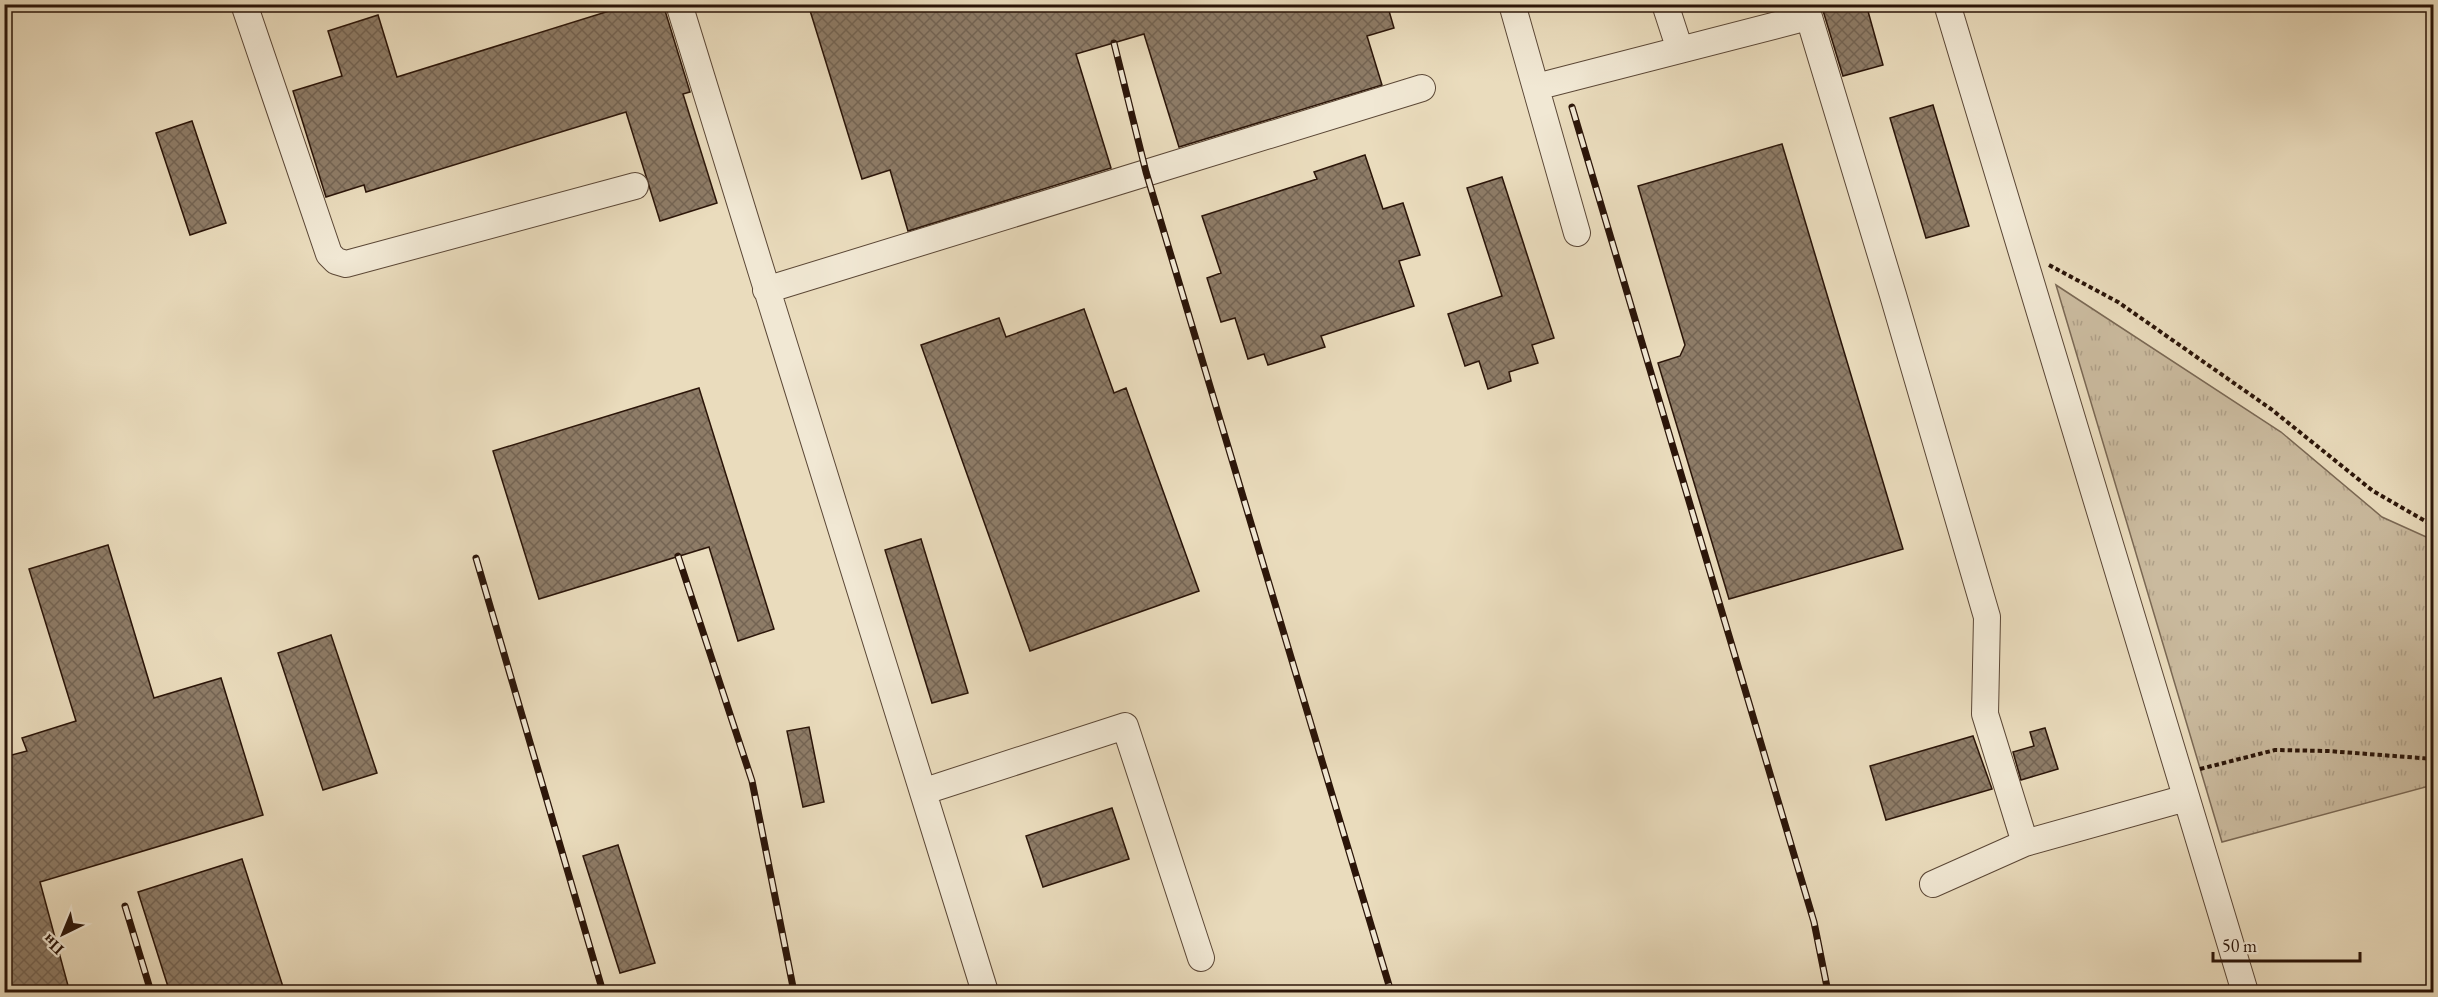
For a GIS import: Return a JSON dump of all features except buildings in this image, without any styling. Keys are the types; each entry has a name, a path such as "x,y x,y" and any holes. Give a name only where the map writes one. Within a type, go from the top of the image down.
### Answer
{"lane":[{"path":"243,4 329,254 336,261 346,264 635,186"},
{"path":"679,4 986,993"},
{"path":"1512,4 1576,233"},
{"path":"1665,4 1680,50"},
{"path":"1947,4 2245,993"},
{"path":"1536,87 1680,50 1806,11 1987,617 1985,714 2025,843"},
{"path":"766,290 1422,88"},
{"path":"925,791 1125,726 1201,958"},
{"path":"1933,884 2025,843 2183,786"}],"path":[{"path":"2022,251 2118,302 2271,409 2373,491 2433,526"},
{"path":"2183,786 2275,750 2328,751 2433,759"}],"green space":[{"path":"2056,285 2281,432 2382,517 2433,540 2433,785 2222,842"}],"railway":[{"path":"1114,43 1146,172 1391,992"},
{"path":"1572,107 1814,922 1828,992"},
{"path":"678,556 752,781 794,992"},
{"path":"476,558 603,992"},
{"path":"125,906 151,992"}]}
